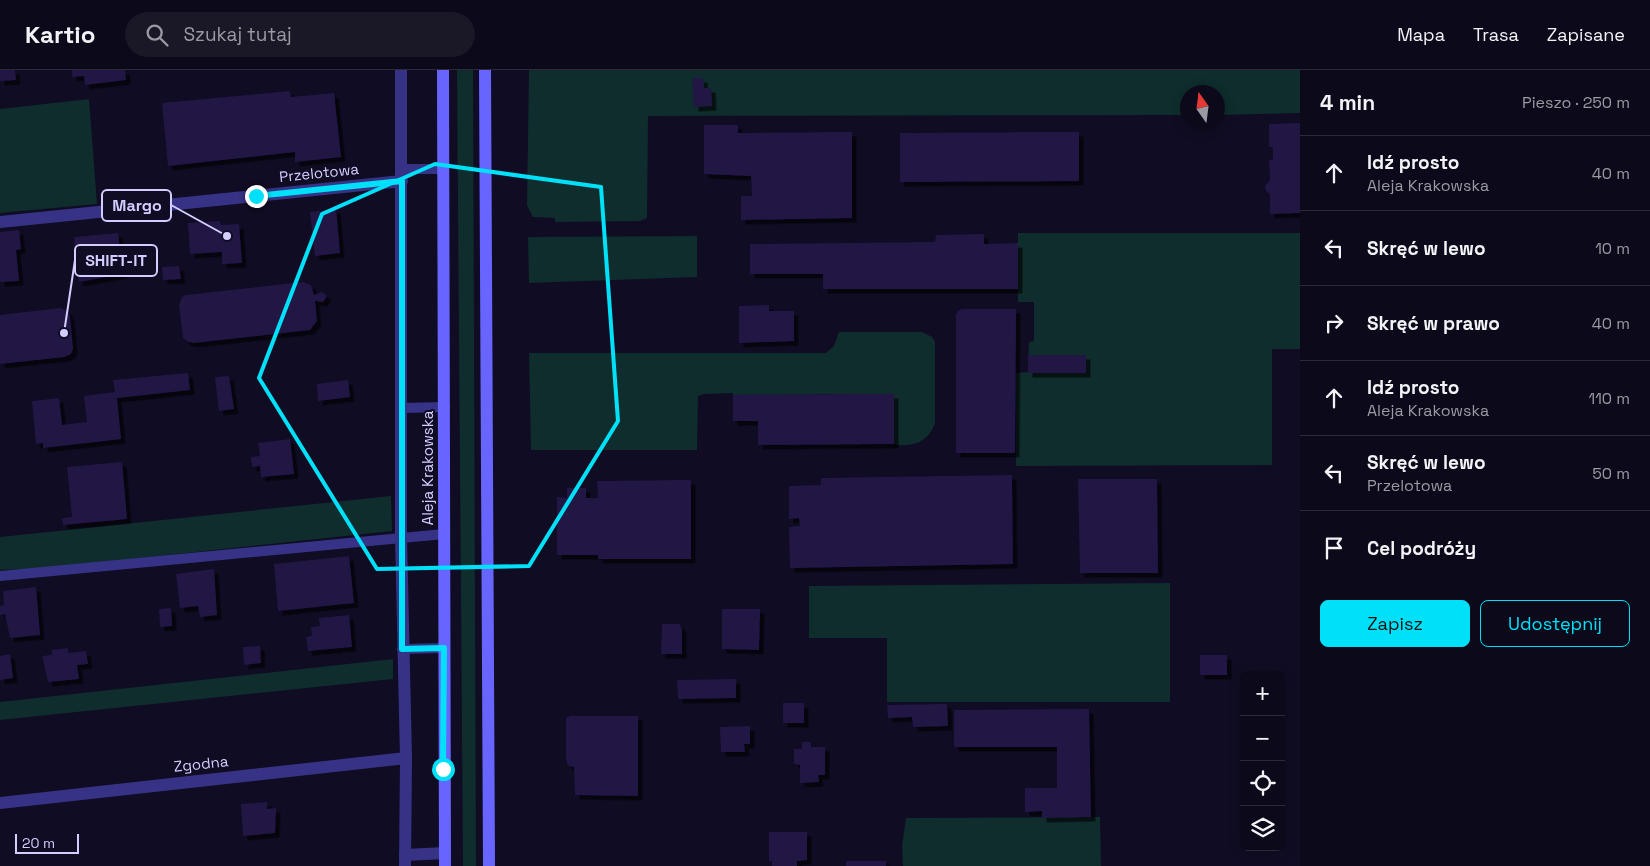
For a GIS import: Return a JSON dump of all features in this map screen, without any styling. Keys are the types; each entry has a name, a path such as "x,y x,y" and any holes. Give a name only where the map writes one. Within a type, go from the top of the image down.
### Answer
{"main road":[{"name":"Aleja Krakowska","path":"443,70 445,860"},
{"path":"485,70 489,866"}],"street":[{"name":"Aleja Krakowska","path":"401,70 401,536 402,649 406,758 405,861"},
{"name":"Przelotowa","path":"0,222 402,175"},
{"name":"Zgodna","path":"0,803 406,758"},
{"path":"405,861 445,860"}],"lane":[{"path":"402,175 443,169"},
{"path":"401,408 445,407"},
{"path":"0,576 401,536 444,534"},
{"path":"402,649 444,648"}],"highlighted area":[{"path":"435,164 601,187 618,421 529,566 377,569 259,378 322,214"}],"green space":[{"path":"457,70 473,70 476,866 463,866"},
{"path":"529,70 1300,70 1300,113 1225,115 1225,85 1180,85 1180,115 648,116 647,218 640,221 555,222 555,218 533,217 527,205"},
{"path":"89,99 97,204 0,213 0,109"},
{"path":"1018,233 1300,233 1300,349 1272,349 1272,465 1016,466 1016,373 1028,372 1029,342 1034,341 1034,302 1018,302"},
{"path":"697,236 697,277 529,283 528,237"},
{"path":"839,332 922,332 932,337 935,342 935,423 929,435 913,444 894,444 893,394 704,394 698,396 697,450 531,450 529,353 826,353 834,346"},
{"path":"391,496 392,531 20,571 18,569 0,570 0,537"},
{"path":"1170,583 1170,702 887,702 887,638 809,638 809,586"},
{"path":"393,659 393,679 0,720 0,702"},
{"path":"1100,817 1101,866 903,866 902,846 906,818"}],"building":[{"path":"0,70 15,70 16,80 0,81"},
{"path":"72,70 125,70 126,80 85,85 84,76 72,77"},
{"path":"692,78 703,78 704,88 711,88 712,106 694,107"},
{"path":"290,91 291,97 334,93 341,157 295,162 295,152 168,166 162,103"},
{"path":"1300,123 1300,213 1270,214 1270,194 1266,191 1265,186 1270,180 1269,160 1273,160 1273,147 1269,147 1269,124"},
{"path":"704,125 738,125 738,133 852,132 852,218 741,220 741,196 752,196 751,176 704,174"},
{"path":"1079,132 1079,181 900,182 900,133"},
{"path":"336,209 340,253 315,256 310,212"},
{"path":"220,221 221,225 239,224 242,263 222,264 222,252 190,254 188,223"},
{"path":"19,230 21,249 16,250 19,281 0,282 0,232"},
{"path":"118,233 123,274 79,282 74,237"},
{"path":"984,234 984,244 1018,243 1018,289 823,289 823,274 750,274 750,244 935,242 936,235"},
{"path":"179,266 181,279 163,280 162,267"},
{"path":"303,282 311,285 314,295 322,292 327,296 323,302 315,301 317,321 310,330 194,343 188,342 183,338 179,305 182,297 186,295"},
{"path":"769,305 769,311 794,311 794,341 739,343 739,306"},
{"path":"60,308 67,311 70,316 73,349 71,354 64,357 0,364 0,315"},
{"path":"1016,309 1015,453 956,453 956,315 959,310"},
{"path":"1028,355 1086,355 1086,373 1028,373"},
{"path":"188,373 190,390 117,398 121,439 43,448 43,443 36,444 32,401 59,398 62,425 87,422 84,396 115,392 113,380"},
{"path":"229,376 234,409 219,411 215,377"},
{"path":"348,380 350,397 318,401 317,384"},
{"path":"894,394 894,444 758,445 758,421 733,421 733,395"},
{"path":"290,439 294,474 261,477 260,466 252,467 251,457 260,456 258,443"},
{"path":"122,462 127,519 63,525 62,518 72,517 67,467"},
{"path":"1012,475 1013,564 790,568 789,527 800,526 799,518 789,519 789,486 821,485 821,478"},
{"path":"1078,479 1157,479 1158,573 1080,573"},
{"path":"691,480 691,559 598,559 598,555 557,555 557,497 567,498 567,488 586,488 586,498 598,498 597,481"},
{"path":"349,556 354,603 278,611 274,564"},
{"path":"214,569 217,615 200,617 198,606 180,608 176,574"},
{"path":"36,587 40,635 10,638 5,614 0,615 0,606 4,605 3,591"},
{"path":"171,608 172,626 160,627 159,609"},
{"path":"722,609 760,609 759,650 722,649"},
{"path":"349,615 352,647 308,651 306,637 312,636 311,627 320,626 319,618"},
{"path":"662,624 679,624 682,629 682,654 661,654"},
{"path":"260,646 261,663 244,665 243,647"},
{"path":"68,648 68,653 86,651 88,664 77,665 79,679 48,682 42,656 52,655 52,650"},
{"path":"10,654 13,678 0,680 0,656"},
{"path":"1200,655 1227,655 1227,675 1200,675"},
{"path":"736,679 736,698 678,699 677,680"},
{"path":"783,703 804,703 804,723 783,723"},
{"path":"947,704 948,726 913,727 912,717 888,718 887,705"},
{"path":"1089,709 1091,817 1042,818 1042,811 1025,812 1025,788 1057,788 1057,747 954,747 954,710"},
{"path":"570,716 638,716 638,796 575,795 574,767 568,766 566,759 566,718"},
{"path":"750,726 750,744 744,744 745,752 721,752 720,727"},
{"path":"802,742 811,742 811,747 825,747 825,775 818,775 819,782 800,783 800,765 794,764 794,749 802,749"},
{"path":"267,802 267,809 276,808 275,833 243,836 241,804"},
{"path":"769,832 807,832 807,860 797,861 797,866 772,866 772,861 769,861"},
{"path":"846,861 886,861 886,866 846,866"}],"place":[{"name":"Margo","path":"227,236"},
{"name":"SHIFT-IT","path":"64,333"}],"route":[{"path":"256,196 402,181 402,649 444,648 443,769"}]}
